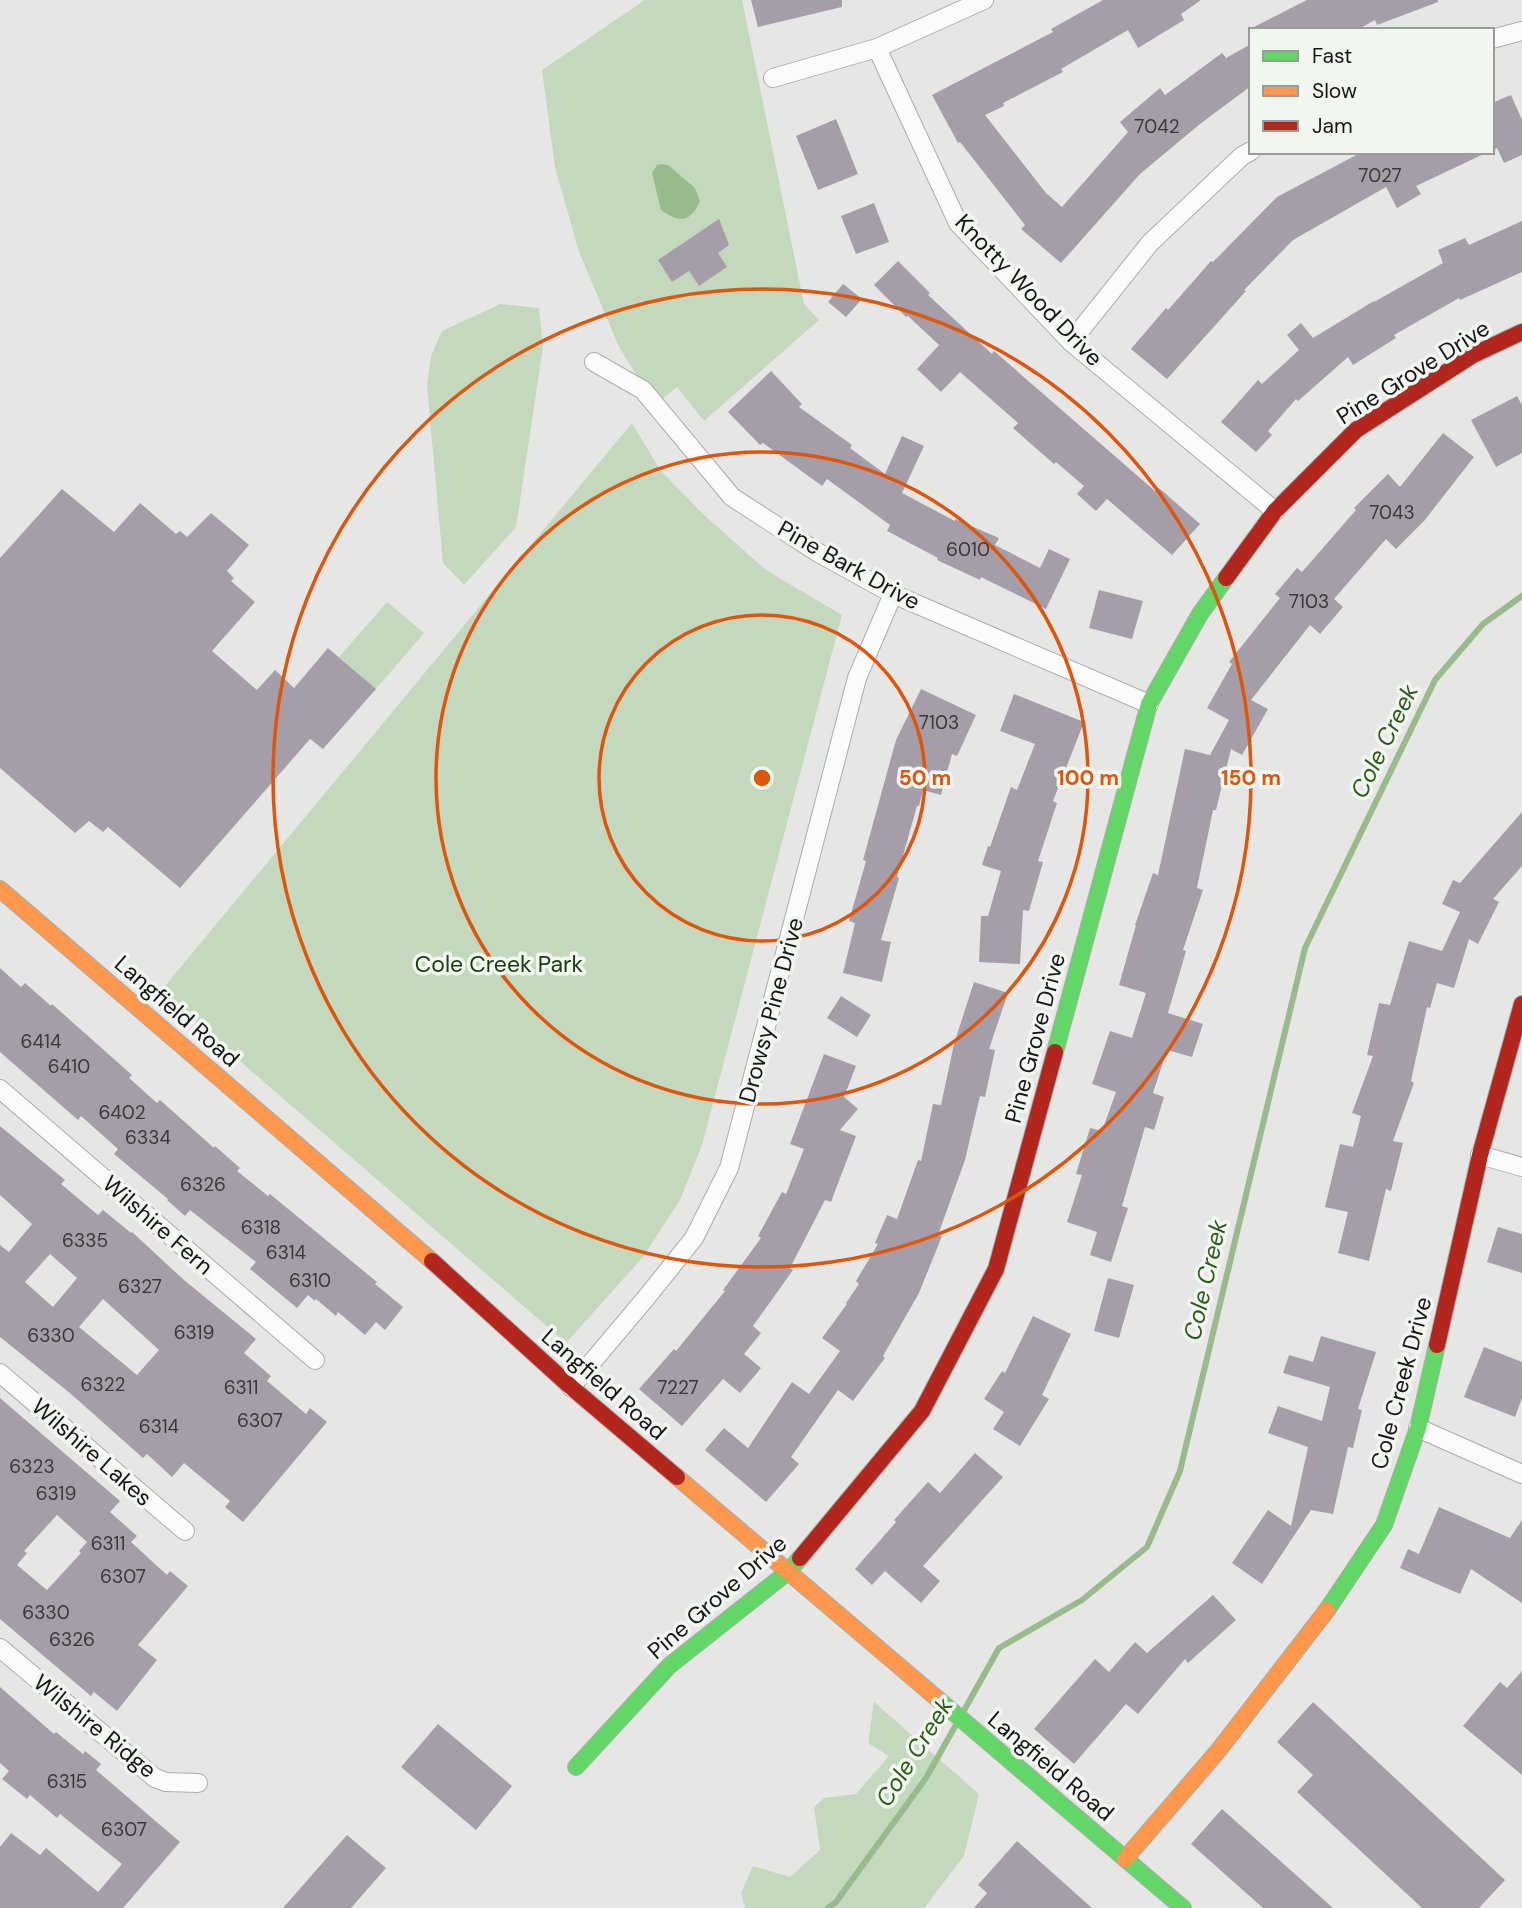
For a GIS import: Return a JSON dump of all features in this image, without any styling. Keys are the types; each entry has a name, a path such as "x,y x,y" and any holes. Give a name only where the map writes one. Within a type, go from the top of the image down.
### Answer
{"street":[{"path":"773,78 877,48 984,0"},
{"path":"1494,38 1522,31"},
{"name":"Knotty Wood Drive","path":"877,48 958,223 1071,342 1275,511"},
{"path":"1071,342 1150,243 1249,152"},
{"name":"Pine Grove Drive","path":"576,1767 669,1666 789,1571 922,1411 996,1269 1149,704 1200,614 1275,511 1356,430 1473,355 1522,332"},
{"name":"Pine Bark Drive","path":"594,362 643,390 732,497 817,552 893,594 1149,704"},
{"name":"Drowsy Pine Drive","path":"571,1387 694,1238 729,1168 858,677 893,594"},
{"name":"Langfield Road","path":"0,889 415,1246 571,1387 1183,1908"},
{"name":"Cole Creek Drive","path":"1125,1859 1218,1751 1315,1626 1384,1525 1418,1428 1480,1155 1522,1004"},
{"name":"Wilshire Fern","path":"0,1089 315,1360"},
{"path":"1480,1155 1522,1167"},
{"name":"Wilshire Lakes","path":"0,1373 185,1531"},
{"path":"1418,1428 1522,1474"},
{"name":"Wilshire Ridge","path":"0,1648 155,1777 166,1782 198,1783"}],"green space":[{"path":"645,0 742,0 804,304 819,320 704,421 677,387 655,405 619,347 579,252 555,167 542,70"},
{"path":"500,304 539,308 543,347 516,527 464,585 443,563 427,386 431,356 442,331"},
{"name":"Cole Creek Park","path":"632,423 660,470 703,514 766,570 842,615 702,1145 680,1200 643,1257 566,1343 160,992"},
{"path":"387,602 424,633 376,689 339,657"},
{"path":"874,1702 979,1794 964,1856 924,1908 745,1908 741,1893 753,1866 790,1877 820,1850 814,1807 824,1798 856,1794 889,1756 868,1743"}],"shaded area":[{"path":"657,165 668,165 695,188 700,201 692,214 684,219 661,210 652,173"}],"building":[{"path":"751,0 842,0 842,7 758,27"},
{"path":"1103,0 1201,0 1181,14 1184,20 1138,48 1128,30 1061,69 1063,72 985,115 1046,193 1062,207 1128,132 1120,122 1160,88 1165,95 1222,53 1226,58 1249,45 1249,87 1140,174 1061,263 1021,229 1025,225 960,142 958,143 932,95 1053,32 1051,29"},
{"path":"1307,0 1438,0 1377,25 1375,20 1361,28 1252,28"},
{"path":"1511,95 1522,120 1522,155 1504,163 1497,148 1494,149 1494,102"},
{"path":"836,119 858,174 818,190 796,136"},
{"path":"1358,154 1484,154 1416,186 1421,194 1397,208 1386,187 1293,240 1244,290 1246,291 1167,379 1131,349 1211,261 1213,262 1277,197"},
{"path":"874,203 889,242 856,254 841,216"},
{"path":"719,219 729,245 718,253 727,267 699,286 689,271 672,282 658,260"},
{"path":"1522,221 1522,272 1460,300 1459,298 1394,335 1396,338 1353,365 1348,357 1298,401 1296,399 1268,431 1272,435 1256,452 1221,422 1258,380 1262,384 1299,350 1287,335 1301,323 1313,338 1443,263 1438,250 1465,238 1469,245"},
{"path":"898,261 930,293 928,295 992,354 994,351 1155,491 1159,488 1200,524 1172,555 1107,499 1096,511 1077,494 1084,486 1013,428 1018,423 960,372 941,392 917,369 939,345 874,285"},
{"path":"843,284 862,299 846,317 828,302"},
{"path":"771,371 802,404 799,407 852,445 850,448 885,474 902,436 924,446 902,493 955,521 999,538 995,545 1040,568 1049,549 1070,559 1046,609 981,577 980,580 937,560 938,558 887,531 890,525 827,479 822,486 763,443 760,445 728,412"},
{"path":"1517,396 1522,405 1522,453 1496,467 1471,420"},
{"path":"1443,433 1474,457 1424,521 1396,549 1386,539 1334,599 1343,607 1320,634 1310,625 1251,700 1268,709 1242,755 1231,749 1216,810 1213,810 1197,888 1203,890 1183,950 1186,951 1168,1013 1203,1024 1192,1057 1167,1050 1153,1093 1164,1097 1154,1130 1145,1127 1122,1206 1128,1208 1111,1262 1090,1255 1097,1232 1067,1222 1082,1175 1076,1174 1090,1128 1102,1131 1116,1092 1092,1084 1110,1031 1132,1038 1146,993 1119,985 1135,925 1153,873 1158,875 1185,749 1210,755 1229,720 1207,708 1232,664 1229,662 1280,598 1275,594 1297,568 1302,572 1356,510 1354,508 1388,474 1400,487"},
{"path":"62,489 114,532 140,503 176,534 180,531 187,537 211,513 249,545 227,571 234,578 231,581 255,602 212,651 257,690 275,670 294,688 328,648 376,689 323,749 310,739 180,888 108,827 103,832 89,821 75,833 0,768 0,558"},
{"path":"1099,590 1143,601 1132,639 1089,628"},
{"path":"921,689 976,715 957,756 952,754 941,795 923,790 917,806 881,940 891,942 882,982 843,973 855,923 849,921 896,740"},
{"path":"1014,694 1084,722 1053,801 1057,803 1038,861 1043,862 1029,911 1023,910 1020,964 979,962 981,916 988,916 1001,871 982,865 1011,787 1017,790 1035,744 1000,731"},
{"path":"1522,812 1522,866 1493,899 1499,902 1478,944 1469,939 1454,988 1437,983 1430,1008 1427,1007 1411,1081 1414,1083 1393,1141 1403,1143 1391,1191 1386,1189 1369,1261 1338,1253 1348,1212 1325,1207 1340,1144 1353,1147 1361,1116 1352,1113 1373,1056 1367,1055 1379,1003 1390,1005 1409,941 1442,951 1460,912 1442,904 1453,880 1460,883"},
{"path":"0,968 21,987 25,983 51,1006 52,1004 132,1075 129,1078 157,1103 160,1100 240,1168 237,1171 268,1196 270,1194 377,1282 375,1284 403,1307 385,1330 376,1322 365,1335 338,1312 336,1316 308,1295 297,1308 250,1269 256,1262 190,1210 185,1216 114,1154 118,1149 81,1116 78,1120 0,1052"},
{"path":"974,982 1008,993 989,1049 995,1050 985,1097 980,1096 965,1160 938,1235 942,1236 919,1293 883,1356 885,1358 853,1401 838,1390 791,1457 799,1464 766,1502 705,1450 724,1428 748,1448 792,1382 809,1394 840,1351 822,1338 859,1284 856,1281 878,1244 875,1243 887,1215 897,1219 918,1160 921,1161 933,1104 941,1105 954,1044"},
{"path":"841,996 871,1015 857,1037 827,1018"},
{"path":"824,1054 856,1066 844,1097 858,1109 840,1130 856,1136 831,1202 825,1200 790,1268 793,1270 753,1326 761,1333 744,1354 761,1368 740,1393 723,1379 682,1426 639,1389 674,1349 676,1351 725,1291 723,1290 761,1238 758,1236 782,1192 786,1194 804,1149 790,1144"},
{"path":"0,1126 65,1180 61,1184 98,1215 103,1210 132,1232 184,1280 256,1339 244,1353 271,1376 267,1381 306,1414 310,1408 327,1422 243,1522 225,1507 230,1501 184,1463 172,1477 147,1454 143,1458 71,1394 0,1337 0,1245 9,1252 32,1224 0,1195","holes":["50,1254 77,1278 53,1307 25,1282","103,1299 159,1350 137,1375 79,1327"]},
{"path":"1498,1227 1522,1234 1522,1273 1487,1262"},
{"path":"1108,1278 1134,1285 1119,1338 1094,1331"},
{"path":"1033,1316 1071,1334 1042,1395 1049,1399 1020,1446 993,1429 1004,1412 984,1399 1002,1371 1005,1373"},
{"path":"1321,1336 1376,1352 1358,1409 1362,1410 1353,1448 1348,1447 1333,1514 1311,1510 1262,1584 1232,1563 1268,1510 1291,1526 1308,1447 1268,1433 1278,1406 1322,1421 1330,1387 1283,1373 1289,1355 1313,1362"},
{"path":"1484,1347 1522,1362 1522,1398 1515,1417 1464,1397"},
{"path":"0,1398 120,1501 110,1512 137,1536 131,1542 167,1575 170,1571 188,1586 138,1645 157,1660 117,1711 94,1692 91,1696 0,1619","holes":["57,1515 87,1542 79,1551 81,1553 47,1590 17,1565 27,1553 24,1551"]},
{"path":"975,1453 1003,1477 923,1566 940,1581 921,1603 885,1571 872,1585 855,1569 928,1482 940,1493"},
{"path":"1439,1507 1510,1538 1522,1520 1522,1603 1471,1569 1460,1594 1400,1568 1408,1549 1419,1554"},
{"path":"1213,1595 1236,1620 1188,1663 1185,1659 1138,1714 1126,1704 1074,1764 1034,1729 1095,1659 1109,1672 1135,1642 1147,1653"},
{"path":"1522,1671 1522,1775 1463,1726 1500,1682 1507,1688"},
{"path":"0,1687 54,1734 56,1732 83,1754 85,1751 101,1764 96,1770 180,1842 123,1908 0,1908 0,1847 11,1833 40,1855 46,1848 98,1892 122,1864 60,1814 57,1818 30,1795 27,1799 2,1779 9,1771 0,1763"},
{"path":"1313,1702 1505,1880 1479,1908 1422,1908 1297,1792 1313,1775 1277,1742"},
{"path":"438,1724 512,1786 476,1830 401,1767"},
{"path":"1222,1809 1333,1908 1263,1908 1191,1844"},
{"path":"347,1835 386,1868 351,1908 283,1908"},
{"path":"1017,1841 1092,1908 974,1908 987,1893 978,1885"}],"waterway":[{"name":"Cole Creek","path":"962,1714 999,1648 1082,1600 1147,1547 1180,1471 1305,948 1435,680 1483,624 1522,596"},
{"name":"Cole Creek","path":"828,1908 836,1902 926,1778 957,1723"}],"traffic: fast":[{"path":"1055,1052 1149,704 1200,614 1226,578"},
{"path":"1327,1610 1384,1525 1418,1428 1437,1345"},
{"path":"576,1767 669,1666 789,1571 800,1558"},
{"path":"939,1700 1183,1908"}],"traffic: slow":[{"path":"0,889 432,1261"},
{"path":"677,1477 939,1700"},
{"path":"1125,1859 1218,1751 1327,1610"}],"traffic: jam":[{"path":"1226,578 1275,511 1356,430 1473,355 1522,332"},
{"path":"1437,1345 1480,1155 1522,1004"},
{"path":"800,1558 922,1411 996,1269 1055,1052"},
{"path":"432,1261 571,1387 677,1477"}]}
